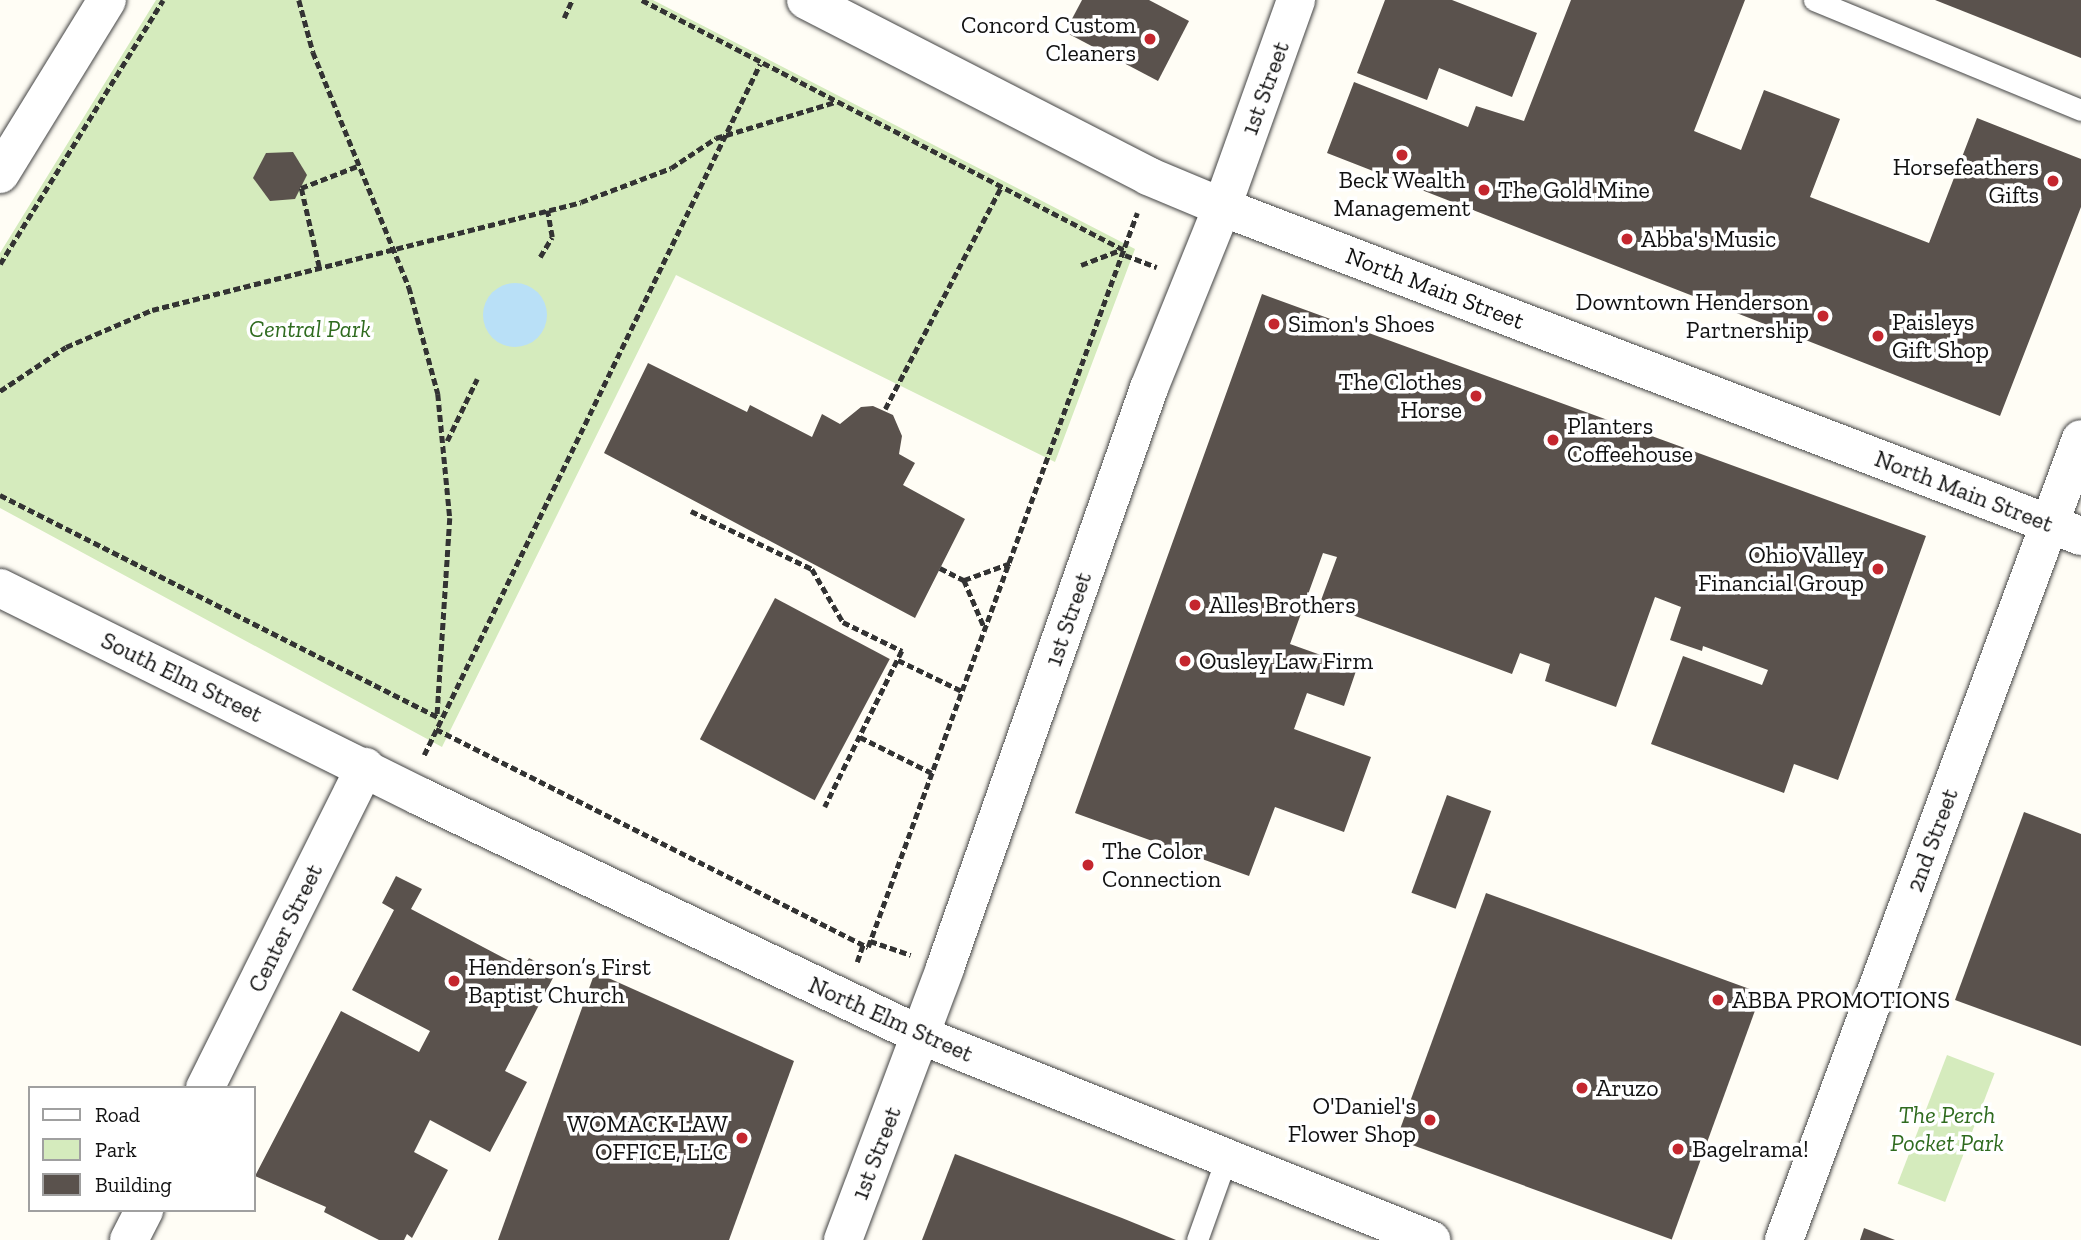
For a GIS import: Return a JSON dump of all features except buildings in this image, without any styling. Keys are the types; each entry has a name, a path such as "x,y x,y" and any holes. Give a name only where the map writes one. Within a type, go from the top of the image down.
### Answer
{"street":[{"path":"0,174 107,0"},
{"name":"North Main Street","path":"806,0 1148,176 1222,207 2065,530"},
{"name":"1st Street","path":"844,1240 920,1035 1149,388 1222,207 1296,0"},
{"name":"2nd Street","path":"1783,1240 2065,530 2081,439"},
{"name":"South Elm Street","path":"0,587 365,767"},
{"name":"North Elm Street","path":"365,767 920,1035 1431,1240"},
{"name":"Center Street","path":"206,1086 365,767"},
{"path":"129,1240 143,1212"}],"lane":[{"path":"1827,3 2081,110"},
{"path":"1196,1240 1226,1159"}],"path":[{"path":"0,264 163,0"},
{"path":"299,0 313,52 360,165 425,338 446,443 450,518 438,717"},
{"path":"564,18 572,0"},
{"path":"436,729 868,947 1125,255 1123,249 760,64 642,0"},
{"path":"0,495 441,719 760,64"},
{"path":"0,391 66,347 128,319 318,267 547,211 637,183 725,136 835,102"},
{"path":"318,267 301,188 360,165"},
{"path":"885,409 1001,187"},
{"path":"540,257 552,237 547,211"},
{"path":"1081,265 1123,249"},
{"path":"446,443 477,379"},
{"path":"691,510 812,569 843,622 902,651 825,807"},
{"path":"964,580 1011,562"},
{"path":"940,568 964,580 985,630"},
{"path":"898,660 962,691"},
{"path":"860,737 932,773"}],"green space":[{"name":"Central Park","path":"156,0 653,0 1135,249 1055,462 676,275 442,747 0,508 0,253"},
{"name":"The Perch Pocket Park","path":"1947,1055 1995,1073 1945,1202 1898,1184"}],"water":[{"path":"515,283 533,289 541,297 547,315 541,333 533,341 515,347 497,341 489,333 483,315 489,297 497,289"}],"place":[{"name":"Concord Custom Cleaners","path":"1150,39"},
{"name":"Beck Wealth Management","path":"1402,155"},
{"name":"Horsefeathers Gifts","path":"2053,181"},
{"name":"The Gold Mine","path":"1484,190"},
{"name":"Abba's Music","path":"1627,239"},
{"name":"Downtown Henderson Partnership","path":"1823,316"},
{"name":"Simon's Shoes","path":"1274,324"},
{"name":"Paisleys Gift Shop","path":"1878,336"},
{"name":"The Clothes Horse","path":"1476,396"},
{"name":"Planters Coffeehouse","path":"1553,440"},
{"name":"Ohio Valley Financial Group","path":"1878,569"},
{"name":"Alles Brothers","path":"1195,605"},
{"name":"Ousley Law Firm","path":"1185,661"},
{"name":"The Color Connection","path":"1088,865"},
{"name":"Henderson’s First Baptist Church","path":"454,981"},
{"name":"ABBA PROMOTIONS","path":"1718,1000"},
{"name":"Aruzo","path":"1582,1088"},
{"name":"O'Daniel's Flower Shop","path":"1430,1120"},
{"name":"WOMACK LAW OFFICE, LLC","path":"742,1138"},
{"name":"Bagelrama!","path":"1678,1149"}]}
